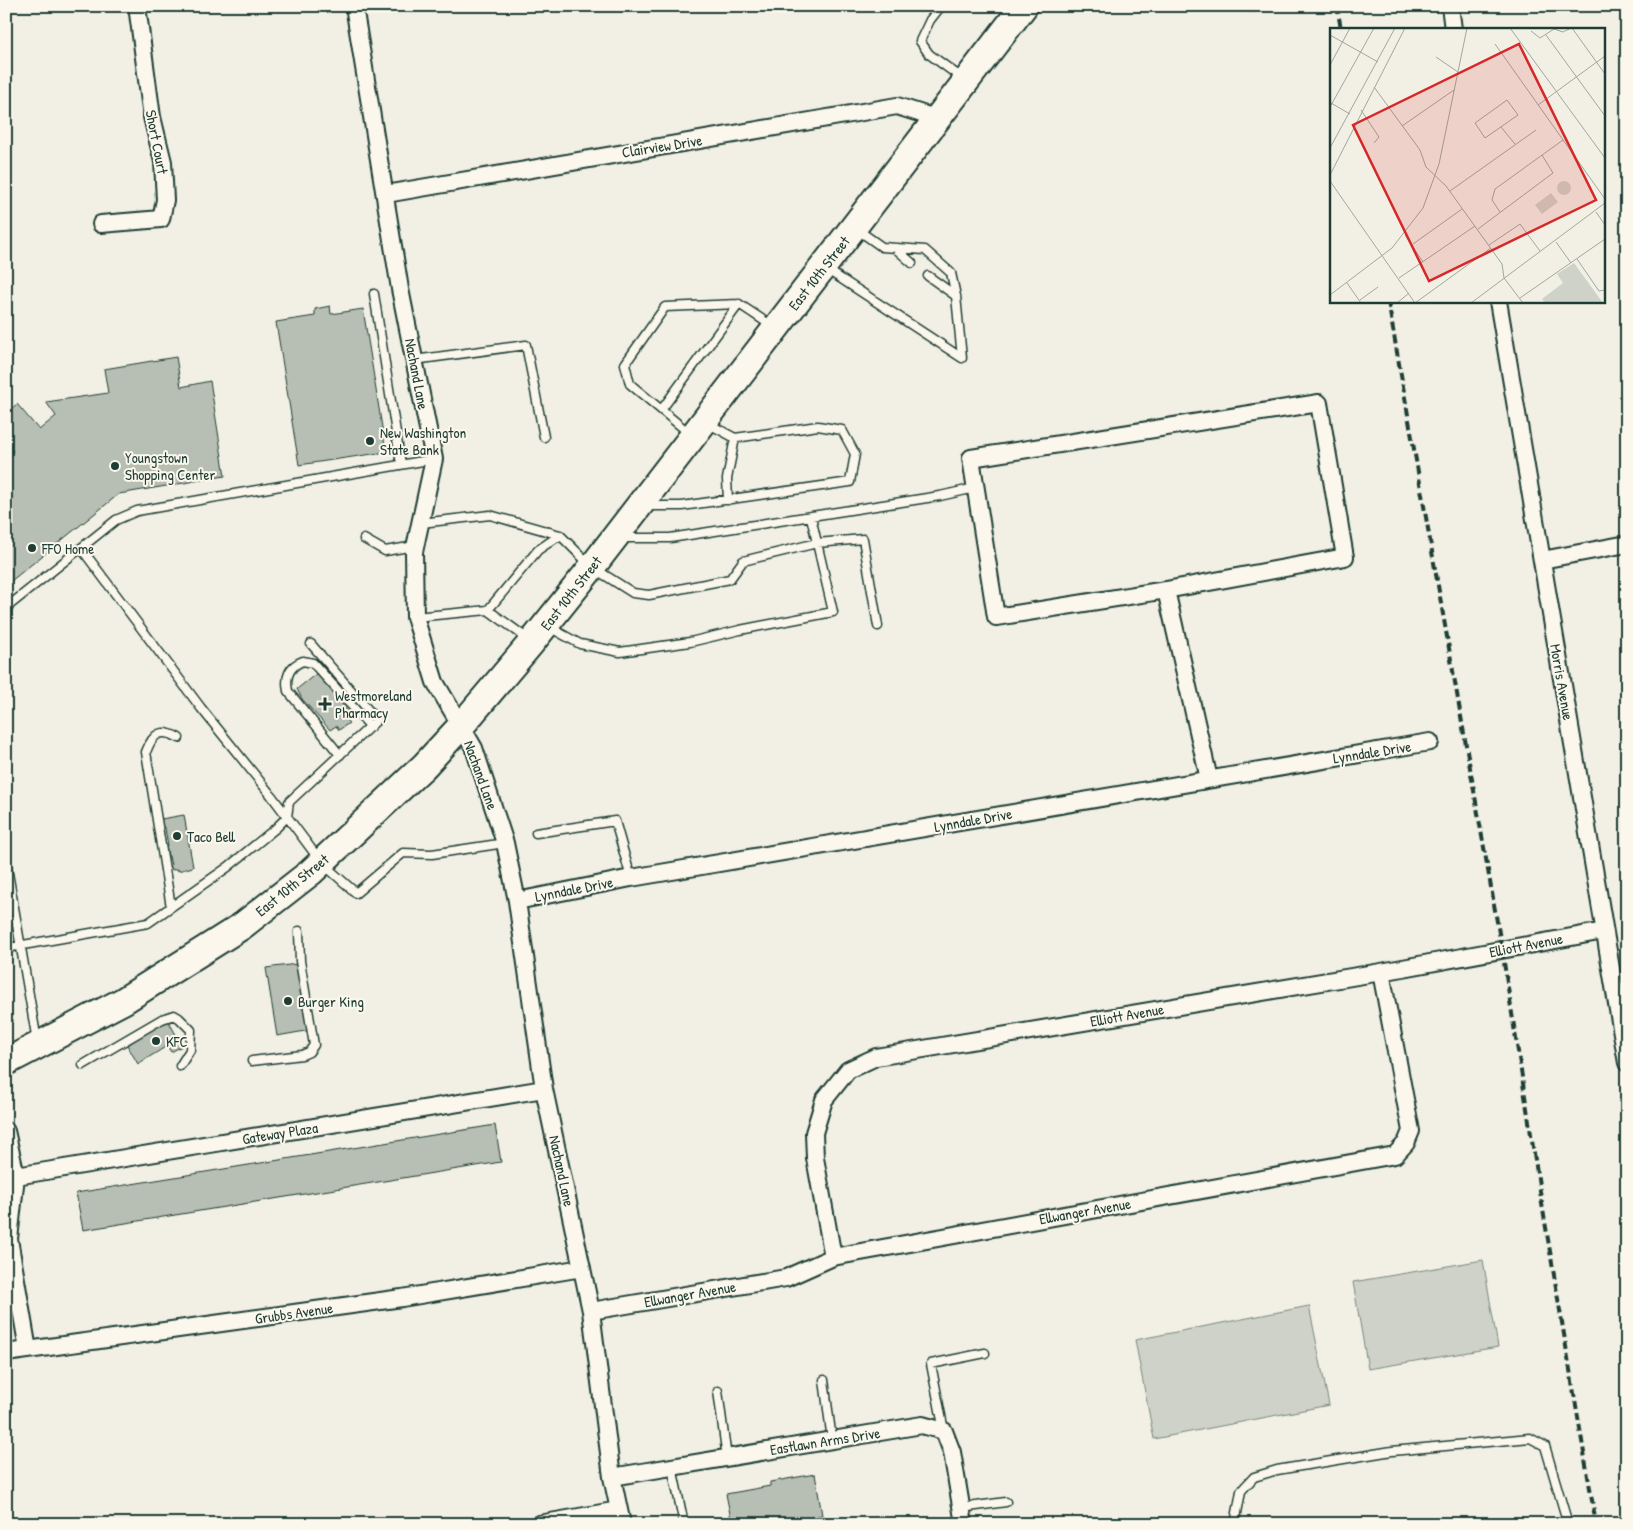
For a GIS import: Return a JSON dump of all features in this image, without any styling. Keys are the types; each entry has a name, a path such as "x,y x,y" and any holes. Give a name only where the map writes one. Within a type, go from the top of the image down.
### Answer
{"main road":[{"name":"East 10th Street","path":"6,1062 123,1001 242,926 321,862 424,766 461,726 539,634 615,538 1024,6"}],"street":[{"name":"Short Court","path":"102,224 161,219 165,200 163,162 152,117 137,6"},
{"name":"Nachand Lane","path":"354,6 400,289 434,459 422,523 414,552 415,617 435,682 474,748 506,843 544,1089 591,1311 612,1477 620,1517"},
{"path":"1450,6 1453,28"},
{"name":"Clairview Drive","path":"386,194 897,106 938,119"},
{"name":"Morris Avenue","path":"1498,302 1627,1062"},
{"path":"1319,403 1345,558 1166,590 996,617 976,488 971,458 1319,403"},
{"path":"1542,560 1627,544"},
{"path":"1166,590 1209,779"},
{"name":"Lynndale Drive","path":"516,901 631,878 1430,742"},
{"name":"Elliott Avenue","path":"833,1257 815,1158 814,1133 824,1100 848,1070 876,1057 1381,972 1604,931"},
{"name":"Ellwanger Avenue","path":"591,1311 786,1278 833,1257 1395,1155 1406,1144 1410,1131 1381,972"},
{"name":"Gateway Plaza","path":"16,1176 544,1089"},
{"path":"6,1131 16,1176 10,1239 28,1350"},
{"name":"Grubbs Avenue","path":"6,1354 402,1298 582,1268"},
{"name":"Eastlawn Arms Drive","path":"612,1477 922,1425 944,1431"},
{"path":"944,1431 952,1452 962,1516"},
{"path":"538,1524 620,1517"}],"lane":[{"path":"941,6 930,20 920,41 929,54 966,81"},
{"path":"823,268 962,358 956,296 950,273 925,250 882,247 854,227"},
{"path":"895,248 912,263"},
{"path":"928,276 956,296"},
{"path":"374,294 401,464"},
{"path":"662,409 739,304"},
{"path":"640,506 682,506 850,482 854,454 842,430 818,426 735,438 699,429 662,409 630,384 625,364 665,307 739,304 776,329"},
{"path":"414,360 526,345 544,436"},
{"path":"728,500 726,479 735,438"},
{"path":"6,608 116,520 136,510 434,459"},
{"path":"615,538 670,538 940,496 976,488"},
{"path":"422,523 490,515 560,535 592,567 633,594 649,595 730,579 743,561 818,543 863,539 878,626"},
{"path":"415,617 488,610 539,634 620,652 690,642 833,612 811,517"},
{"path":"488,610 538,550 560,535"},
{"path":"364,540 385,551 409,547 414,552"},
{"path":"80,548 321,862 356,893 403,853 432,854 506,843"},
{"path":"6,948 148,923 228,867 276,828 287,817 289,802 377,720 311,644"},
{"path":"340,755 288,691 286,682 292,668 303,661 313,663 370,727"},
{"path":"171,907 146,752 150,740 156,735 164,732 179,738"},
{"path":"536,833 615,821 631,878"},
{"path":"6,861 38,1046"},
{"path":"252,1061 302,1055 310,1052 314,1045 300,961 299,931"},
{"path":"83,1066 162,1019 174,1015 191,1030 190,1050 180,1066"},
{"path":"944,1431 931,1364 985,1353"},
{"path":"824,1380 832,1440"},
{"path":"718,1391 727,1458"},
{"path":"1235,1524 1241,1491 1254,1477 1276,1470 1392,1451 1530,1438 1545,1446 1568,1524"},
{"path":"672,1467 683,1519"},
{"path":"962,1516 1006,1502"}],"shaded area":[{"path":"1483,1260 1498,1347 1368,1369 1353,1282"},
{"path":"1309,1306 1329,1405 1154,1439 1135,1340"}],"building":[{"path":"330,306 331,314 363,309 386,452 299,465 276,322 315,316 315,309"},
{"name":"Youngstown Shopping Center","path":"176,357 181,387 210,381 225,476 119,494 6,585 6,456 13,451 6,443 6,413 17,404 39,430 56,416 46,402 108,393 104,369"},
{"name":"Westmoreland Pharmacy","path":"317,673 334,691 337,695 336,697 350,714 345,719 349,723 339,730 336,726 330,730 302,699 297,689"},
{"name":"Taco Bell","path":"184,815 193,867 178,871 178,869 172,870 166,845 168,845 165,828 163,828 161,819"},
{"name":"Burger King","path":"297,964 311,1030 277,1036 266,968"},
{"name":"KFC","path":"168,1020 182,1046 171,1052 167,1046 138,1064 127,1045"},
{"path":"495,1125 501,1162 83,1230 76,1193"},
{"path":"815,1474 822,1515 803,1519 803,1521 797,1523 796,1520 778,1524 732,1524 726,1494 770,1486 770,1482"}],"railway":[{"path":"1337,6 1341,28"},
{"path":"1388,302 1502,950 1542,1204 1596,1524"}],"place":[{"name":"New Washington State Bank","path":"370,441"},
{"name":"Youngstown Shopping Center","path":"115,466"},
{"name":"FFO Home","path":"32,548"},
{"name":"Westmoreland Pharmacy","path":"325,704"},
{"name":"Taco Bell","path":"177,836"},
{"name":"Burger King","path":"288,1001"},
{"name":"KFC","path":"156,1041"}]}
